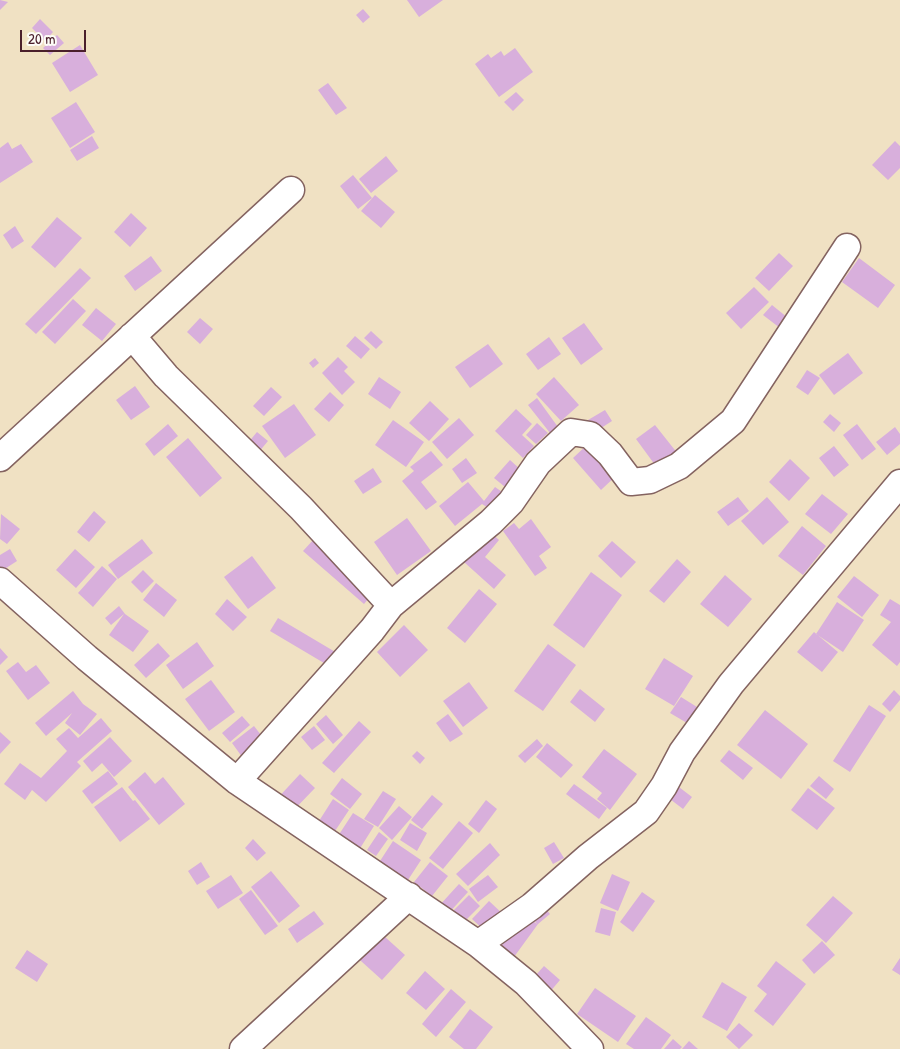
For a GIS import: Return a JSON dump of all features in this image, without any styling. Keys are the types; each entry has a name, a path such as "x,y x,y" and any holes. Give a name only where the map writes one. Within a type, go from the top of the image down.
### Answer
{"street":[{"path":"0,458 291,190"},
{"path":"237,781 372,630 391,604 491,522 511,502 538,463 571,432 590,436 632,482 650,480 679,466 733,421 847,247"},
{"path":"132,336 166,376 296,502 391,604"},
{"path":"478,944 532,906 588,857 646,812 664,786 682,752 731,684 900,483"},
{"path":"0,581 87,658 237,781 478,944 526,983 590,1049"},
{"path":"243,1049 409,896"}],"building":[{"path":"0,0 8,2 0,10"},
{"path":"407,0 443,0 419,17"},
{"path":"363,9 370,17 363,23 356,15"},
{"path":"40,19 53,32 45,41 32,28"},
{"path":"57,35 64,43 50,55 43,48"},
{"path":"80,45 98,75 70,92 52,63"},
{"path":"515,48 533,72 499,97 475,64 488,54 491,58 501,51 504,56"},
{"path":"328,83 347,108 336,115 318,90"},
{"path":"516,92 524,100 513,111 504,102"},
{"path":"76,102 95,132 70,148 51,118"},
{"path":"92,136 99,148 77,161 70,150"},
{"path":"895,141 900,146 900,168 888,180 872,165"},
{"path":"8,142 12,149 21,144 33,162 0,183 0,148"},
{"path":"386,156 398,171 371,193 359,179"},
{"path":"353,175 372,198 358,209 340,186"},
{"path":"375,195 395,212 381,228 361,211"},
{"path":"131,213 147,228 130,247 114,232"},
{"path":"57,217 82,238 55,268 31,247"},
{"path":"15,226 24,241 12,249 3,235"},
{"path":"779,253 793,266 769,291 755,278"},
{"path":"151,256 162,271 135,291 124,276"},
{"path":"859,258 895,285 878,308 842,282"},
{"path":"80,268 91,278 36,334 25,324"},
{"path":"754,287 769,302 741,329 726,313"},
{"path":"73,299 86,311 55,344 42,332"},
{"path":"772,305 788,318 780,328 763,315"},
{"path":"96,308 116,324 102,341 82,325"},
{"path":"200,318 213,329 200,344 187,332"},
{"path":"584,323 603,349 581,365 562,338"},
{"path":"371,331 383,342 376,349 364,338"},
{"path":"355,336 370,349 361,359 346,346"},
{"path":"549,337 561,354 538,370 526,354"},
{"path":"488,344 503,364 470,388 455,367"},
{"path":"848,353 863,373 834,395 819,375"},
{"path":"338,357 348,367 344,371 355,382 342,395 322,373"},
{"path":"315,358 319,363 313,368 309,363"},
{"path":"807,370 820,378 808,395 796,387"},
{"path":"379,377 401,392 390,409 368,394"},
{"path":"554,377 579,405 561,421 536,394"},
{"path":"135,386 150,407 131,420 116,400"},
{"path":"271,387 282,397 264,416 253,406"},
{"path":"330,392 344,405 329,422 314,409"},
{"path":"537,398 558,427 550,433 528,405"},
{"path":"430,401 449,419 429,441 409,423"},
{"path":"294,404 316,435 285,458 262,426"},
{"path":"516,409 532,424 522,435 534,446 523,458 495,431"},
{"path":"605,410 612,421 595,432 588,420"},
{"path":"830,414 841,423 834,432 823,422"},
{"path":"459,418 474,435 447,459 432,442"},
{"path":"393,420 424,442 406,467 375,445"},
{"path":"537,423 548,433 536,444 526,435"},
{"path":"168,424 178,436 154,456 145,444"},
{"path":"857,424 876,449 862,460 843,435"},
{"path":"655,425 678,454 658,469 636,439"},
{"path":"895,427 900,434 900,444 887,455 876,442"},
{"path":"257,432 268,441 258,453 247,444"},
{"path":"188,438 222,478 200,497 166,457"},
{"path":"589,443 618,474 601,490 573,458"},
{"path":"834,446 849,465 834,477 819,458"},
{"path":"431,451 443,465 421,482 437,502 426,510 402,481 414,471 410,467"},
{"path":"466,458 477,473 462,483 452,469"},
{"path":"790,459 810,478 789,501 769,482"},
{"path":"510,460 521,470 505,487 494,478"},
{"path":"373,468 382,482 363,494 354,481"},
{"path":"468,482 484,501 495,487 505,494 493,511 482,504 455,526 439,506"},
{"path":"822,494 848,514 831,534 805,514"},
{"path":"738,497 749,511 728,526 717,512"},
{"path":"767,497 789,522 763,545 741,521"},
{"path":"94,511 106,522 89,542 77,532"},
{"path":"1,514 20,529 7,544 0,539"},
{"path":"407,518 431,551 397,575 374,542"},
{"path":"531,519 551,547 539,556 547,568 535,576 503,531 514,523 519,529"},
{"path":"802,526 826,546 803,575 778,556"},
{"path":"490,532 499,540 485,557 506,575 494,589 464,562"},
{"path":"142,539 153,553 118,579 108,565"},
{"path":"314,539 374,592 364,604 303,551"},
{"path":"612,541 636,562 621,578 598,556"},
{"path":"10,549 17,561 0,572 0,555"},
{"path":"75,549 95,567 76,588 56,570"},
{"path":"252,556 276,588 248,609 224,577"},
{"path":"677,559 691,572 664,603 649,591"},
{"path":"102,566 117,579 93,607 78,593"},
{"path":"143,570 154,581 142,593 131,582"},
{"path":"591,572 622,595 584,648 553,625"},
{"path":"725,575 752,599 728,627 700,604"},
{"path":"854,576 879,595 862,617 837,597"},
{"path":"156,583 177,600 164,617 143,600"},
{"path":"479,589 497,604 465,643 447,628"},
{"path":"227,599 247,617 233,631 215,614"},
{"path":"890,599 900,605 900,662 897,666 872,645 891,622 880,615"},
{"path":"837,602 864,620 843,652 816,634"},
{"path":"119,606 125,614 149,631 133,652 109,635 124,614 111,625 105,618"},
{"path":"278,618 337,653 329,666 270,631"},
{"path":"404,625 428,650 400,677 377,652"},
{"path":"814,632 838,652 822,672 797,652"},
{"path":"197,642 214,666 183,689 166,665"},
{"path":"158,643 170,656 146,678 134,665"},
{"path":"548,644 576,665 543,711 514,691"},
{"path":"0,648 8,657 0,665"},
{"path":"664,658 693,676 674,706 645,689"},
{"path":"18,662 26,672 36,665 50,683 28,700 6,671"},
{"path":"211,680 235,712 209,731 185,699"},
{"path":"469,682 488,708 463,727 443,701"},
{"path":"580,689 605,709 595,722 570,702"},
{"path":"894,690 900,696 900,700 890,712 882,704"},
{"path":"73,691 83,704 97,714 80,735 65,723 72,713 46,736 35,723"},
{"path":"681,697 697,707 687,723 670,713"},
{"path":"869,705 886,716 850,772 833,761"},
{"path":"765,710 808,744 781,779 737,745"},
{"path":"448,714 463,734 450,742 436,723"},
{"path":"326,715 343,735 333,744 316,724"},
{"path":"242,716 250,725 230,742 222,733"},
{"path":"101,718 112,731 77,762 81,766 46,802 32,790 25,800 4,784 20,763 41,778 67,751 56,739 69,728 78,738"},
{"path":"359,721 371,732 334,773 322,763"},
{"path":"254,726 268,744 245,761 232,743"},
{"path":"314,726 325,740 312,750 301,737"},
{"path":"0,732 11,742 0,754"},
{"path":"110,737 132,761 114,777 102,763 92,772 83,761"},
{"path":"537,739 543,746 525,763 518,756"},
{"path":"547,743 573,765 561,778 536,757"},
{"path":"604,749 637,774 610,810 597,799 602,793 582,777"},
{"path":"729,750 753,768 743,780 720,761"},
{"path":"417,751 425,758 420,764 412,756"},
{"path":"108,771 118,784 92,804 82,791"},
{"path":"145,772 155,784 163,777 185,804 159,825 128,787"},
{"path":"300,774 315,788 289,815 275,801"},
{"path":"819,776 834,789 826,799 810,786"},
{"path":"342,778 362,794 350,809 330,794"},
{"path":"574,784 607,808 599,819 566,794"},
{"path":"675,784 692,797 683,809 666,796"},
{"path":"122,787 150,819 120,842 94,807"},
{"path":"808,788 835,808 817,830 791,810"},
{"path":"383,791 396,799 378,827 364,819"},
{"path":"432,795 443,804 422,829 411,820"},
{"path":"333,799 349,810 335,831 319,821"},
{"path":"486,800 497,809 479,833 468,824"},
{"path":"399,806 412,817 392,840 379,828"},
{"path":"353,813 374,826 359,850 338,836"},
{"path":"459,821 473,833 443,869 429,858"},
{"path":"410,823 427,833 417,851 400,840"},
{"path":"379,832 388,839 376,856 367,850"},
{"path":"253,839 266,853 257,861 245,848"},
{"path":"393,841 421,860 408,880 380,861"},
{"path":"554,842 564,858 553,864 544,848"},
{"path":"490,843 500,855 468,886 456,874"},
{"path":"201,862 210,877 197,885 188,871"},
{"path":"430,862 448,876 432,896 414,882"},
{"path":"271,871 300,906 279,923 251,887"},
{"path":"612,874 630,882 618,911 600,903"},
{"path":"231,875 243,893 218,909 206,891"},
{"path":"488,875 498,887 478,902 469,889"},
{"path":"459,884 468,892 447,915 438,907"},
{"path":"251,890 278,926 265,935 239,899"},
{"path":"642,892 655,901 633,932 620,922"},
{"path":"469,895 480,906 462,924 451,913"},
{"path":"833,896 853,913 826,943 806,925"},
{"path":"489,901 504,915 487,933 472,919"},
{"path":"541,903 550,914 538,924 506,968 492,958 525,915 537,924 529,913"},
{"path":"601,908 616,912 610,936 595,932"},
{"path":"314,911 324,924 297,943 288,929"},
{"path":"374,927 405,955 382,980 351,952"},
{"path":"822,941 835,955 814,974 802,960"},
{"path":"27,950 48,964 37,982 15,968"},
{"path":"900,958 900,975 892,970"},
{"path":"776,961 806,984 773,1026 754,1011 767,994 757,986"},
{"path":"544,966 560,980 543,1000 526,986"},
{"path":"425,971 445,989 426,1010 406,993"},
{"path":"722,982 747,997 727,1031 702,1017"},
{"path":"595,988 636,1016 618,1042 577,1014"},
{"path":"451,989 466,1002 436,1037 422,1024"},
{"path":"470,1009 493,1027 476,1049 464,1049 449,1037"},
{"path":"646,1017 671,1035 661,1049 634,1049 626,1044"},
{"path":"739,1023 753,1035 739,1049 726,1037"},
{"path":"673,1039 682,1047 680,1049 664,1049"},
{"path":"689,1041 698,1049 682,1049"}]}
